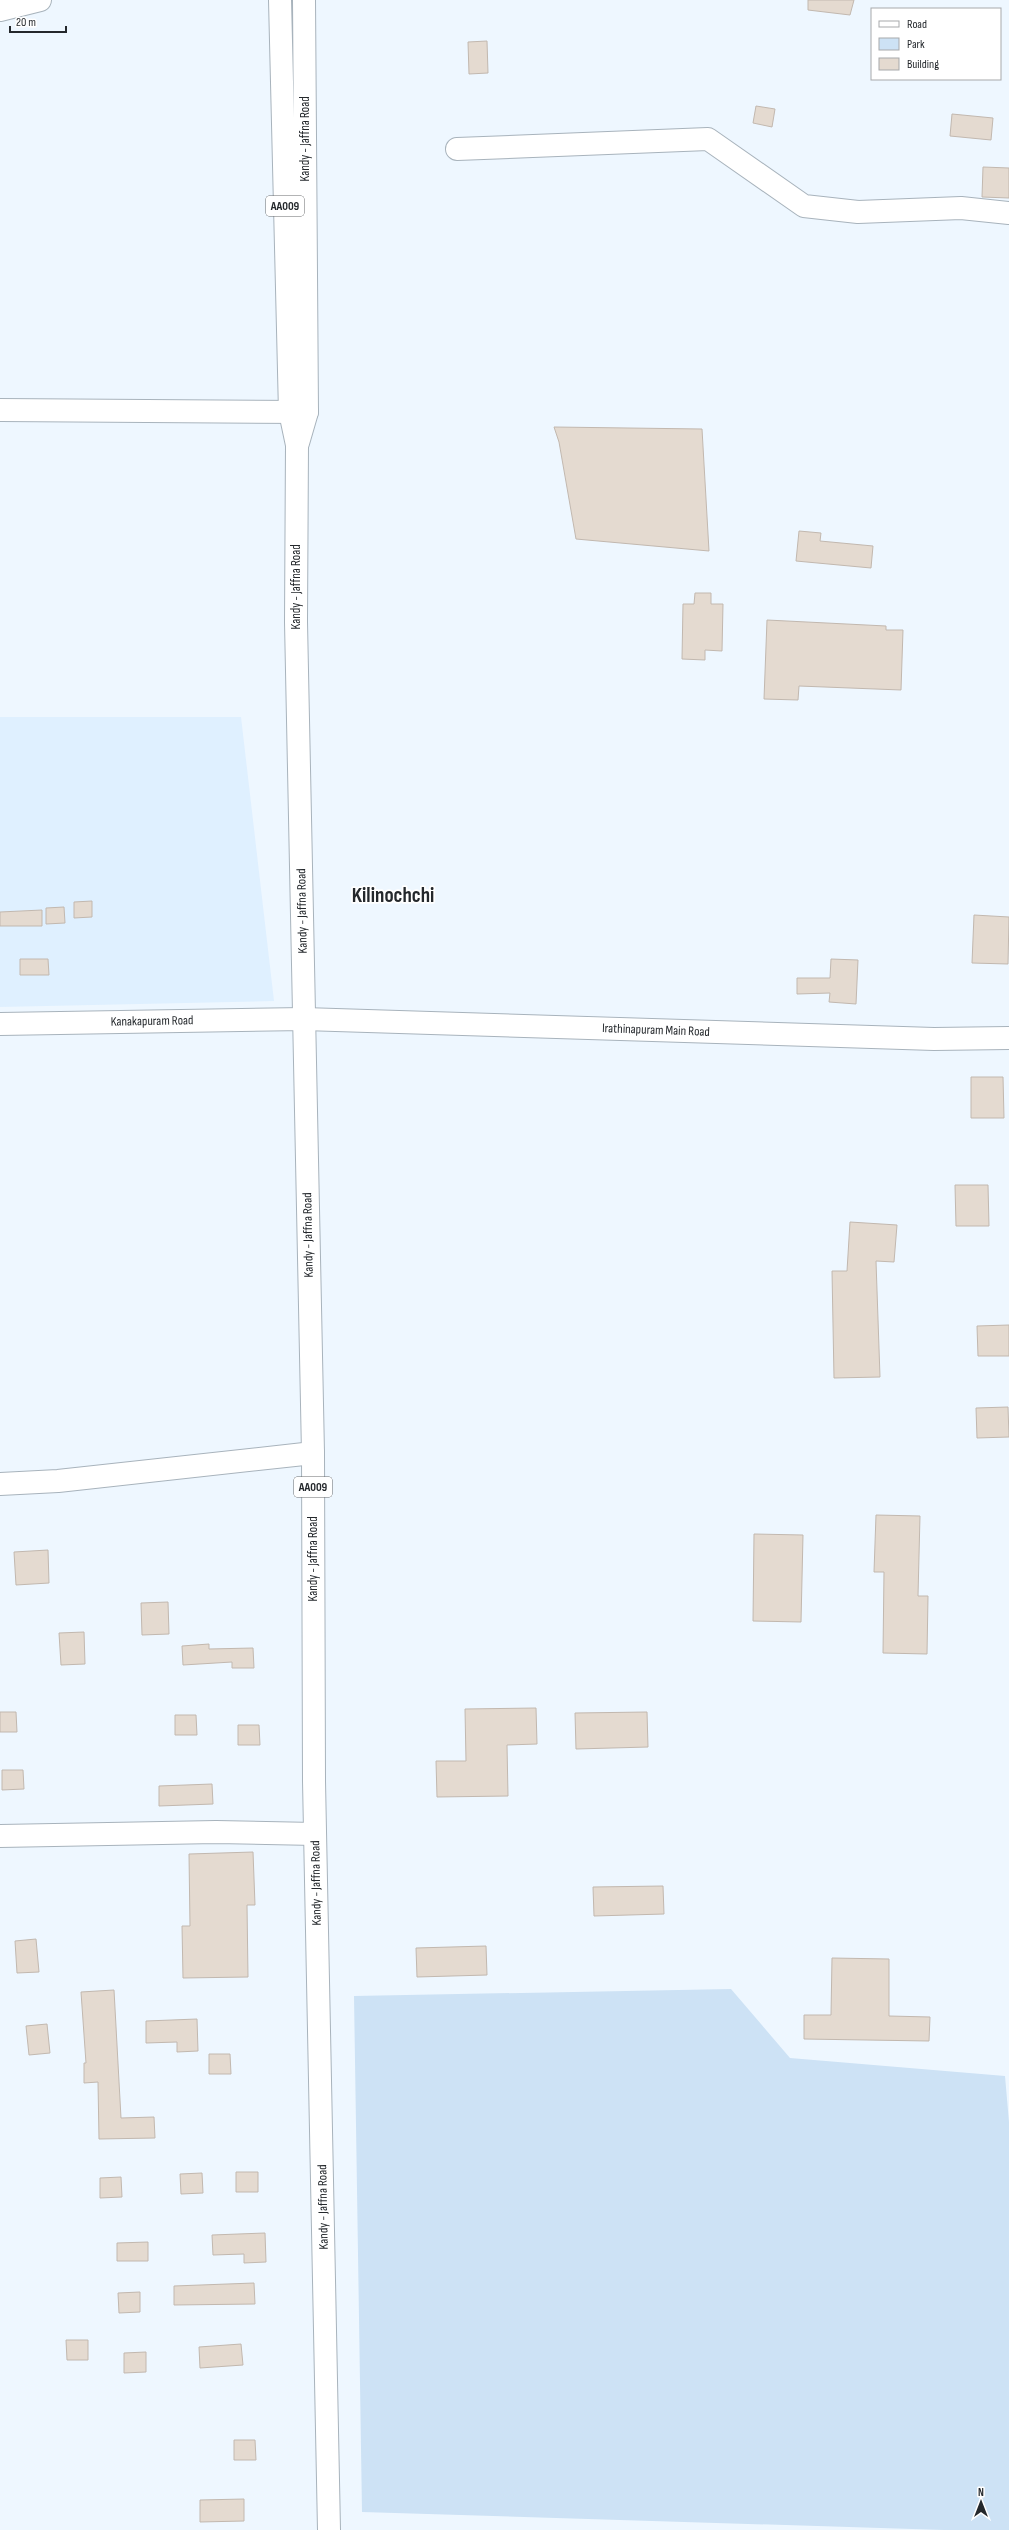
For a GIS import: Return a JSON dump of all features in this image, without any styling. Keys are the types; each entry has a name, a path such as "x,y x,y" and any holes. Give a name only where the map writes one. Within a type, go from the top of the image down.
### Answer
{"main road":[{"path":"0,10 40,0"},
{"name":"Kandy - Jaffna Road","path":"280,0 299,412"},
{"name":"Kandy - Jaffna Road","path":"304,0 299,412 297,445 296,622 313,1453 315,1834 329,2530"},
{"path":"457,149 708,139 804,206 858,212 961,208 1009,213"},
{"path":"0,410 299,412"},
{"name":"Kanakapuram Road","path":"0,1024 304,1019"},
{"name":"Irathinapuram Main Road","path":"304,1019 934,1039 1009,1038"},
{"path":"0,1484 58,1481 313,1453"},
{"path":"0,1836 216,1832 315,1834"}],"shaded area":[{"path":"0,717 241,717 274,1001 0,1007"}],"green space":[{"path":"731,1989 790,2058 1005,2076 1009,2122 1009,2530 944,2530 362,2512 354,1996"}],"building":[{"path":"808,0 854,0 850,15 808,10"},
{"path":"487,41 488,73 469,74 468,42"},
{"path":"756,106 775,109 772,127 753,123"},
{"path":"952,114 993,118 991,140 950,136"},
{"path":"983,167 1009,168 1009,198 982,197"},
{"path":"554,427 702,429 709,551 576,539 559,442"},
{"path":"799,531 821,533 820,541 873,546 871,568 796,561"},
{"path":"695,593 711,593 711,604 723,604 722,651 705,650 705,660 682,659 683,604 694,604"},
{"path":"767,620 886,626 886,630 903,630 901,690 799,686 798,700 764,699"},
{"path":"92,901 92,917 74,918 74,902"},
{"path":"64,907 65,923 46,924 46,908"},
{"path":"42,910 42,926 0,926 0,912"},
{"path":"974,915 1009,917 1008,964 972,963"},
{"path":"20,959 48,959 49,975 20,975"},
{"path":"831,959 858,960 856,1004 829,1002 830,993 797,994 797,978 830,978"},
{"path":"971,1077 1003,1077 1004,1118 971,1118"},
{"path":"955,1185 988,1185 989,1226 956,1226"},
{"path":"850,1222 897,1225 894,1262 876,1261 880,1377 834,1378 832,1271 847,1271"},
{"path":"1009,1325 1009,1356 978,1356 977,1326"},
{"path":"1008,1407 1009,1437 977,1438 976,1408"},
{"path":"876,1515 920,1516 918,1596 928,1596 927,1654 883,1653 884,1572 874,1572"},
{"path":"754,1534 803,1535 801,1622 753,1621"},
{"path":"48,1550 49,1583 16,1585 14,1552"},
{"path":"168,1602 169,1634 142,1635 141,1603"},
{"path":"84,1632 85,1664 61,1665 59,1633"},
{"path":"209,1644 209,1649 253,1648 254,1668 232,1668 232,1662 183,1665 182,1646"},
{"path":"536,1708 537,1744 507,1745 508,1796 437,1797 436,1761 466,1761 465,1709"},
{"path":"0,1712 16,1712 17,1732 0,1732"},
{"path":"647,1712 648,1747 576,1749 575,1713"},
{"path":"175,1715 196,1715 197,1735 175,1735"},
{"path":"238,1725 259,1725 260,1745 238,1745"},
{"path":"2,1770 23,1770 24,1789 2,1790"},
{"path":"212,1784 213,1804 159,1806 159,1786"},
{"path":"253,1852 255,1905 247,1905 248,1977 183,1978 182,1926 190,1926 189,1854"},
{"path":"663,1886 664,1914 594,1916 593,1887"},
{"path":"36,1939 39,1972 17,1973 15,1941"},
{"path":"486,1946 487,1975 417,1977 416,1948"},
{"path":"832,1958 889,1959 889,2016 930,2017 929,2041 804,2039 804,2015 831,2015"},
{"path":"114,1990 121,2118 154,2117 155,2138 99,2139 98,2082 84,2083 84,2063 86,2063 81,1992"},
{"path":"197,2019 198,2051 177,2052 177,2042 146,2043 146,2021"},
{"path":"47,2024 50,2053 29,2055 26,2026"},
{"path":"209,2054 230,2054 231,2074 209,2074"},
{"path":"236,2172 258,2172 258,2192 236,2192"},
{"path":"202,2173 203,2193 181,2194 180,2174"},
{"path":"121,2177 122,2197 100,2198 100,2178"},
{"path":"265,2233 266,2262 244,2263 244,2254 213,2255 212,2235"},
{"path":"148,2242 148,2261 117,2261 117,2243"},
{"path":"254,2283 255,2304 174,2305 174,2286"},
{"path":"140,2292 140,2312 119,2313 118,2293"},
{"path":"66,2340 88,2340 88,2360 67,2360"},
{"path":"241,2344 243,2365 200,2368 199,2347"},
{"path":"146,2352 146,2372 124,2373 124,2353"},
{"path":"234,2440 255,2440 256,2460 234,2460"},
{"path":"244,2499 244,2521 200,2522 200,2500"}],"district":[{"name":"Kilinochchi","path":"393,895"}]}
